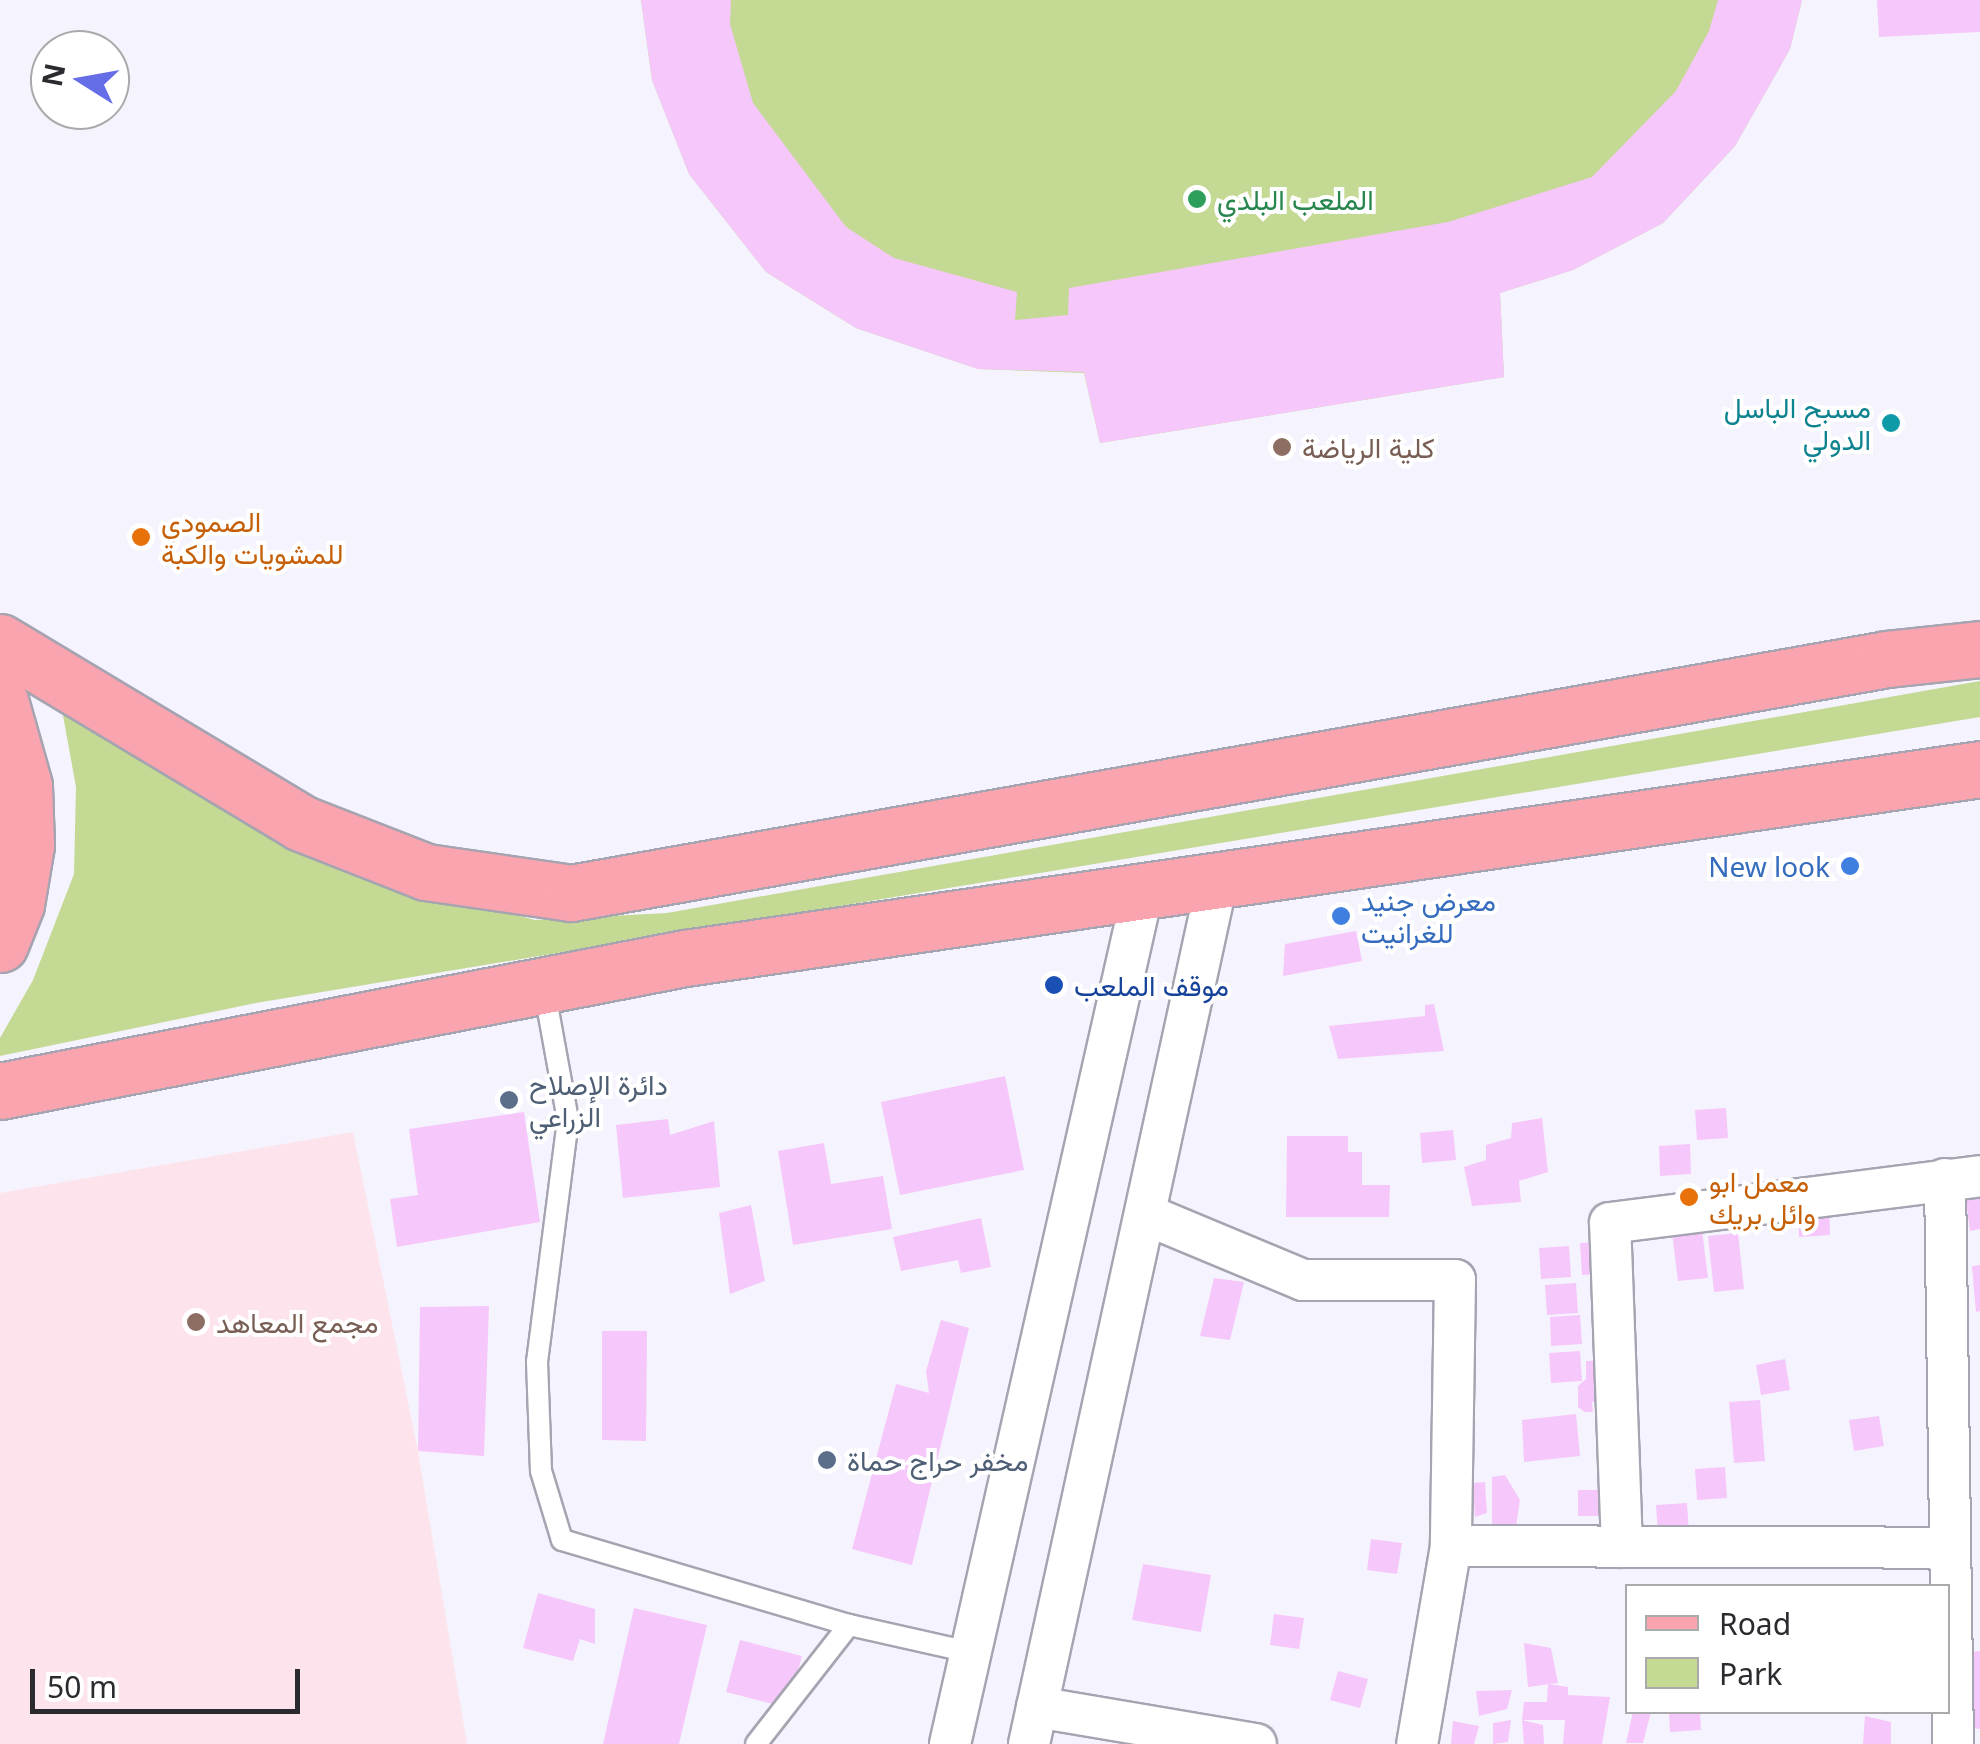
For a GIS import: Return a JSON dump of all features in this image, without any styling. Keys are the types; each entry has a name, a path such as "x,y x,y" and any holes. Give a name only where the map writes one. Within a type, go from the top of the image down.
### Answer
{"main road":[{"path":"0,642 301,824 426,872 570,893 1887,658 1980,650"},
{"path":"0,701 24,786 26,845 16,904 0,944"},
{"path":"0,1092 685,958 1142,896 1218,877 1980,769"}],"street":[{"path":"1218,877 1033,1726 1256,1744"},
{"path":"950,1744 1142,896"},
{"path":"1622,1547 1610,1223 1962,1178 1950,1548 1953,1744"},
{"path":"1147,1215 1303,1280 1454,1280 1451,1546 1417,1744"},
{"path":"1451,1546 1950,1548"}],"lane":[{"path":"544,986 568,1120 536,1362 541,1471 562,1540 849,1626 973,1652"},
{"path":"756,1744 849,1626"}],"shaded area":[{"name":"مجمع المعاهد","path":"353,1132 418,1451 467,1744 0,1744 0,1193"}],"green space":[{"name":"الملعب البلدي","path":"641,0 1802,0 1790,49 1735,146 1663,223 1573,270 1500,293 1504,377 1100,443 1084,373 978,369 856,328 766,272 689,174 652,80"},
{"path":"1980,681 1980,717 256,1003 0,1056 0,1038 33,980 74,874 76,787 60,699 210,802 338,867 535,920 667,913"}],"building":[{"path":"641,0 731,0 730,24 753,103 846,227 894,258 1017,292 1015,320 1068,315 1069,288 1448,222 1592,177 1676,91 1709,31 1718,0 1802,0 1790,49 1735,146 1663,223 1573,270 1500,293 1504,377 1100,443 1084,372 978,369 856,328 766,272 689,174 652,80"},
{"path":"1877,0 1980,0 1980,32 1879,37"},
{"path":"1356,931 1362,961 1283,976 1285,944"},
{"path":"1434,1004 1444,1051 1338,1059 1329,1026 1425,1016 1425,1005"},
{"path":"1005,1076 1024,1170 900,1195 881,1102"},
{"path":"1726,1108 1728,1138 1697,1140 1695,1110"},
{"path":"524,1112 540,1222 397,1247 390,1199 418,1195 409,1129"},
{"path":"1542,1118 1548,1172 1519,1181 1521,1202 1472,1206 1464,1167 1486,1160 1486,1145 1511,1138 1512,1123"},
{"path":"668,1119 670,1135 714,1121 720,1187 623,1198 616,1125"},
{"path":"1453,1130 1456,1160 1422,1163 1420,1133"},
{"path":"1287,1136 1348,1136 1348,1152 1362,1152 1362,1185 1390,1185 1389,1217 1286,1217"},
{"path":"824,1143 831,1184 883,1176 892,1229 793,1245 778,1151"},
{"path":"1690,1144 1691,1174 1660,1176 1659,1146"},
{"path":"1980,1190 1980,1229 1970,1231 1965,1194"},
{"path":"1829,1204 1830,1235 1799,1237 1798,1206"},
{"path":"751,1205 765,1281 730,1294 719,1213"},
{"path":"981,1218 991,1267 961,1273 958,1260 901,1271 893,1237"},
{"path":"1701,1222 1708,1278 1678,1281 1671,1225"},
{"path":"1738,1233 1744,1289 1714,1292 1708,1236"},
{"path":"1606,1242 1608,1273 1582,1275 1580,1243"},
{"path":"1569,1246 1571,1277 1541,1279 1539,1248"},
{"path":"1980,1265 1980,1311 1976,1312 1972,1266"},
{"path":"1214,1278 1244,1282 1230,1340 1200,1336"},
{"path":"1576,1283 1578,1313 1547,1315 1545,1285"},
{"path":"489,1306 484,1456 418,1451 420,1307"},
{"path":"1580,1315 1582,1344 1551,1346 1550,1317"},
{"path":"941,1320 969,1328 912,1565 852,1549 896,1384 929,1393 926,1371"},
{"path":"602,1331 647,1331 646,1441 602,1440"},
{"path":"1580,1351 1582,1381 1551,1383 1549,1353"},
{"path":"1785,1359 1790,1390 1761,1395 1756,1365"},
{"path":"1609,1360 1610,1401 1592,1402 1593,1412 1585,1412 1578,1407 1578,1386 1586,1379 1586,1361"},
{"path":"1760,1400 1765,1461 1734,1463 1729,1402"},
{"path":"1576,1414 1580,1456 1524,1462 1522,1420"},
{"path":"1879,1416 1884,1446 1854,1451 1849,1420"},
{"path":"1725,1467 1727,1498 1697,1500 1695,1469"},
{"path":"1505,1475 1520,1500 1516,1526 1492,1524 1492,1477"},
{"path":"1485,1482 1487,1513 1475,1517 1473,1483"},
{"path":"1578,1490 1615,1490 1615,1516 1578,1516"},
{"path":"1687,1503 1689,1533 1658,1535 1656,1505"},
{"path":"1371,1539 1402,1543 1397,1574 1367,1570"},
{"path":"1143,1564 1211,1575 1201,1632 1132,1620"},
{"path":"538,1593 595,1609 595,1644 580,1639 573,1661 523,1648"},
{"path":"634,1608 707,1625 679,1744 603,1744"},
{"path":"1274,1614 1304,1618 1299,1649 1270,1645"},
{"path":"740,1640 802,1656 788,1708 726,1692"},
{"path":"1524,1643 1551,1648 1558,1683 1528,1687"},
{"path":"1980,1651 1980,1729 1972,1728 1970,1652"},
{"path":"1338,1671 1368,1679 1360,1708 1330,1700"},
{"path":"1548,1684 1568,1687 1568,1695 1610,1697 1602,1744 1563,1744 1565,1720 1522,1720 1524,1702 1547,1702"},
{"path":"1512,1690 1507,1709 1479,1716 1476,1691"},
{"path":"1633,1714 1650,1714 1643,1743 1626,1743"},
{"path":"1669,1714 1700,1714 1701,1730 1670,1732"},
{"path":"1865,1716 1891,1722 1891,1744 1863,1744"},
{"path":"1511,1720 1508,1742 1493,1744 1493,1723"},
{"path":"1522,1720 1543,1725 1544,1744 1524,1744"},
{"path":"1453,1721 1479,1726 1474,1744 1451,1744"}],"place":[{"name":"الملعب البلدي","path":"1197,199"},
{"name":"مسبح الباسل الدولي","path":"1891,423"},
{"name":"كلية الرياضة","path":"1282,447"},
{"name":"الصمودي للمشويات والكبة","path":"141,537"},
{"name":"New look","path":"1850,866"},
{"name":"معرض جنيد للغرانيت","path":"1341,916"},
{"name":"موقف الملعب","path":"1054,985"},
{"name":"دائرة الإصلاح الزراعي","path":"509,1100"},
{"name":"معمل ابو وائل بريك","path":"1689,1197"},
{"name":"مجمع المعاهد","path":"196,1322"},
{"name":"مخفر حراج حماة","path":"827,1460"}]}
